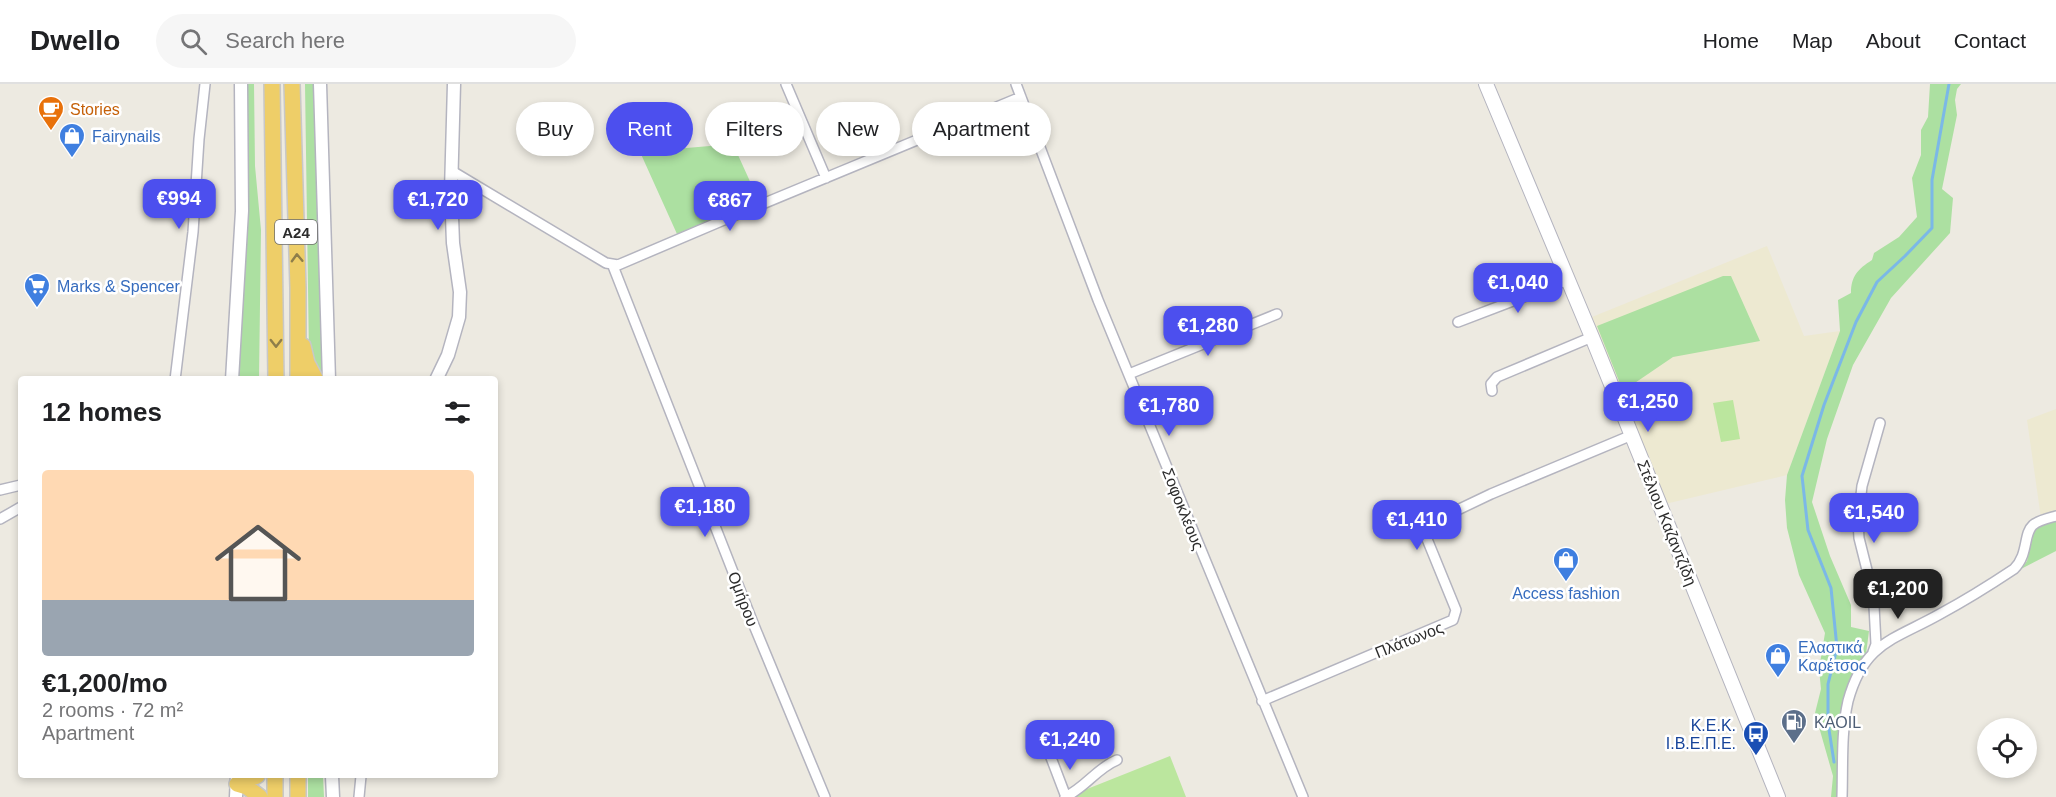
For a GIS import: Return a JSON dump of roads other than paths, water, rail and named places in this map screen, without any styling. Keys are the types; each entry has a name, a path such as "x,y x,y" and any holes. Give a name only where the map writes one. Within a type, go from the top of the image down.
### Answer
{"highway":[{"path":"261,84 268,221 275,242"},
{"name":"Α24","path":"272,84 276,376"},
{"name":"Α24","path":"292,84 298,288 298,376"},
{"path":"298,288 304,356 314,376"},
{"path":"237,786 253,778"},
{"path":"275,778 275,797"},
{"path":"298,778 298,797"},
{"path":"237,786 256,792 260,797"}],"main road":[{"name":"Στέλιου Καζαντζίδη","path":"1486,84 1592,337 1778,797"}],"street":[{"path":"175,376 193,232 205,84"},
{"path":"233,376 242,211 241,84"},
{"path":"320,84 329,376"},
{"path":"438,376 448,355 459,317 460,292 453,243 451,191 454,84"},
{"path":"786,84 826,178"},
{"name":"Σοφοκλέους","path":"1016,84 1098,300 1303,797"},
{"path":"452,171 613,266 624,264 718,222 1021,97"},
{"path":"451,191 472,183"},
{"name":"Ομήρου","path":"613,266 756,633 825,797"},
{"path":"1458,322 1568,280"},
{"path":"1129,374 1277,314"},
{"path":"1492,391 1491,384 1497,377 1592,337"},
{"path":"227,376 235,360"},
{"path":"1842,797 1848,702 1876,644 1874,606 1859,538 1858,522 1862,486 1880,423"},
{"name":"Πλάτωνος","path":"1262,701 1453,621 1456,610 1427,539 1426,525 1491,494 1632,435"},
{"path":"0,490 18,486"},
{"path":"0,519 18,509"},
{"path":"1872,654 1889,640 1938,616 2014,569 2025,552 2027,536 2032,526 2056,516"},
{"path":"1050,754 1065,797 1074,793 1101,768 1117,760"},
{"path":"332,778 333,797"},
{"path":"359,797 361,778"}],"waterway":[{"path":"1834,762 1828,723 1828,684 1837,648 1831,588 1808,530 1802,476 1824,405 1856,322 1877,282 1932,228 1932,180 1949,84"}],"place":[{"name":"Stories","path":"51,132"},
{"name":"Fairynails","path":"72,159"},
{"name":"Marks & Spencer","path":"37,309"},
{"name":"Access fashion","path":"1566,583"},
{"name":"Ελαστικά Καρέτσος","path":"1778,679"},
{"name":"KAOIL","path":"1794,745"},
{"name":"Κ.Ε.Κ. Ι.Β.Ε.Π.Ε.","path":"1756,757"}]}
